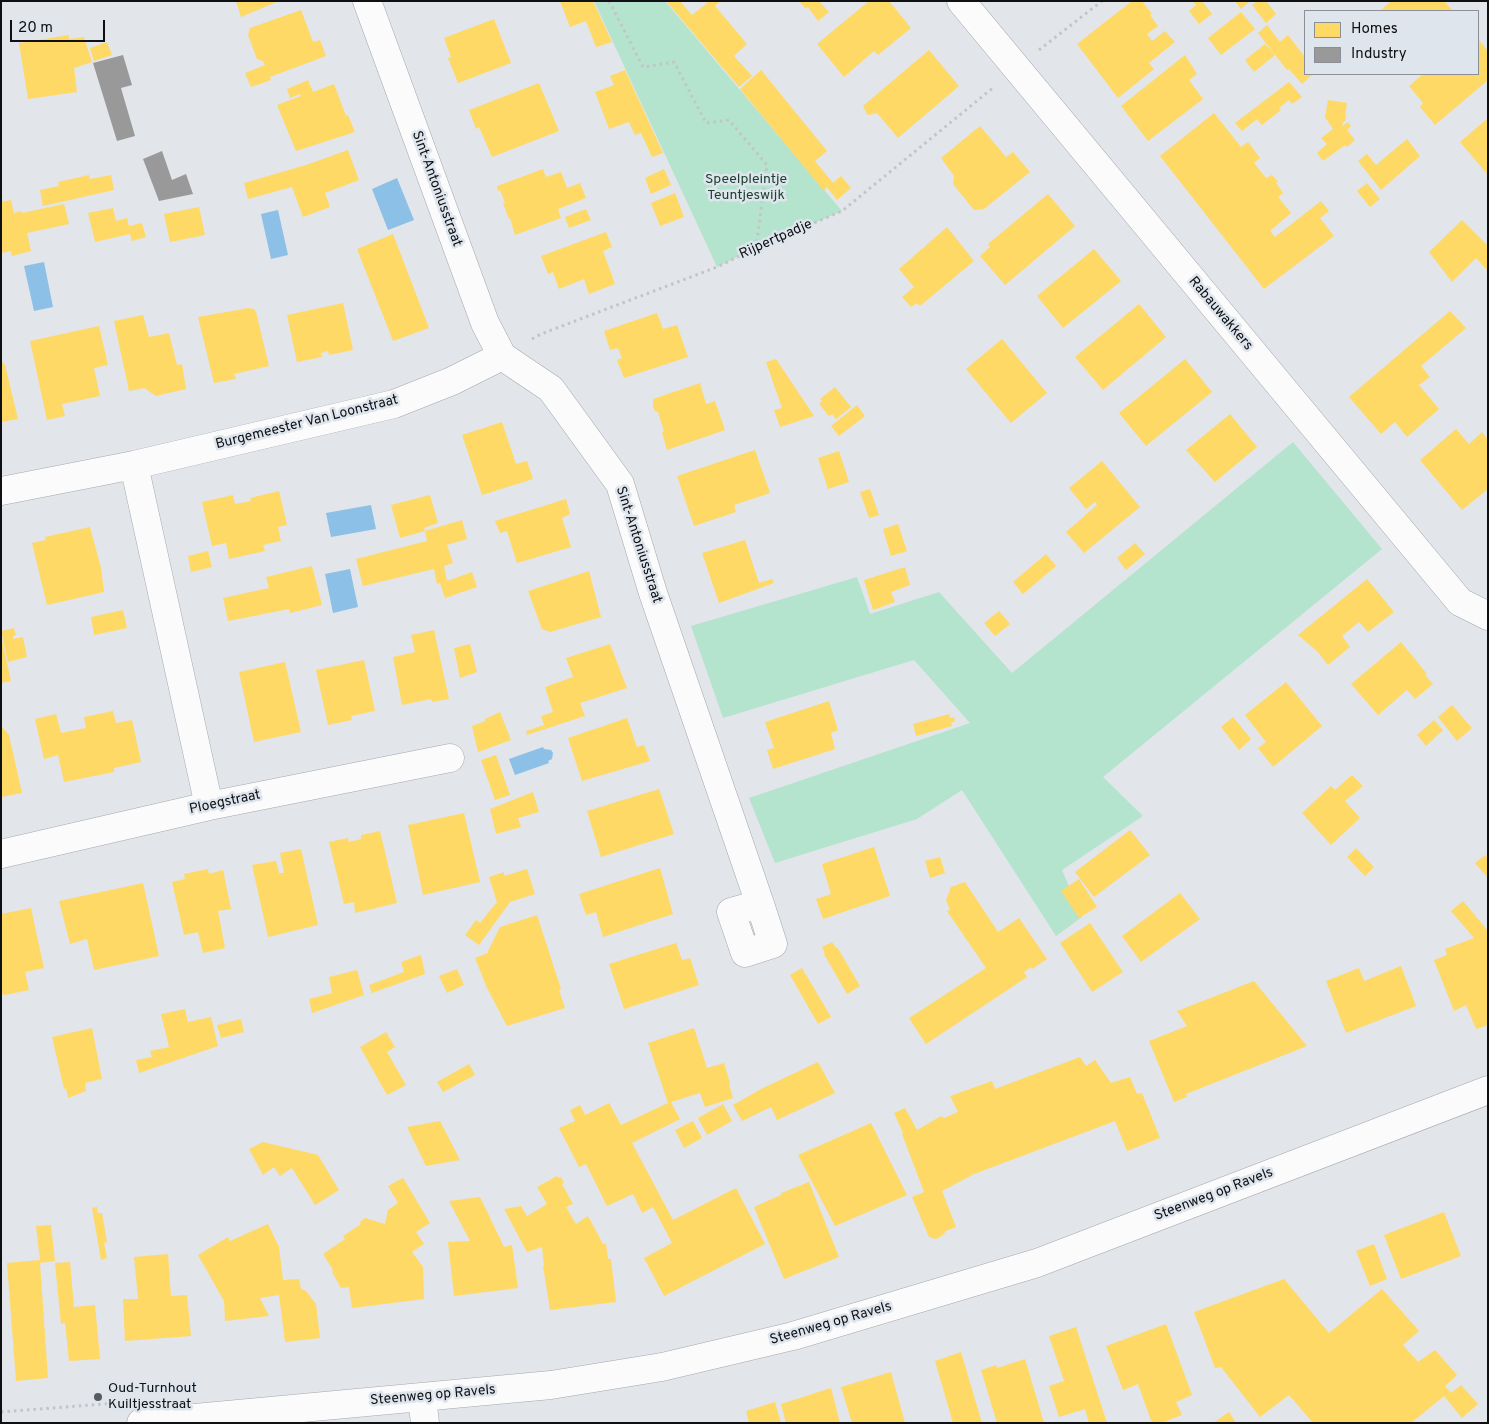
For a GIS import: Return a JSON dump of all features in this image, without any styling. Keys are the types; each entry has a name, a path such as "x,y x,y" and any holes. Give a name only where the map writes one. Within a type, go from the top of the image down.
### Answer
{"street":[{"name":"Sint-Antoniusstraat","path":"367,1 485,323 502,356 551,389 620,484 653,593 760,904"},
{"name":"Rabauwakkers","path":"961,1 1460,602 1488,616"},
{"name":"Burgemeester Van Loonstraat","path":"1,491 134,465 394,404 452,381 502,356"},
{"path":"134,465 210,806"},
{"name":"Ploegstraat","path":"1,854 210,806 450,758"},
{"name":"Steenweg op Ravels","path":"141,1423 424,1410 551,1385 662,1367 793,1336 1037,1264 1488,1090"}],"path":[{"path":"609,1 643,67 674,62 706,123 729,120 767,165 756,248"},
{"name":"Rijpertpadje","path":"502,356 541,334 717,267 756,248 842,212 1102,1"}],"green space":[{"name":"Speelpleintje Teuntjeswijk","path":"594,1 665,1 842,211 717,267"},
{"path":"1293,442 1382,549 1103,777 1143,816 1062,870 1082,917 1056,936 962,790 917,819 775,863 749,798 970,723 914,660 723,718 691,626 857,577 870,614 939,592 1012,673"}],"water":[{"path":"397,178 414,220 388,230 372,189"},
{"path":"278,210 288,255 271,259 261,214"},
{"path":"44,262 53,307 34,311 24,266"},
{"path":"371,505 376,529 331,537 326,513"},
{"path":"350,569 358,607 333,613 325,574"},
{"path":"543,747 544,749 551,750 553,753 552,759 548,761 549,763 515,775 509,759"}],"building: Homes":[{"path":"236,1 279,1 241,17"},
{"path":"560,1 593,1 612,42 596,47 586,21 570,27"},
{"path":"666,1 680,1 692,15 707,3 706,1 720,1 715,6 747,44 734,56 752,76 739,87"},
{"path":"799,1 819,1 829,12 818,21 808,7 806,9"},
{"path":"869,1 889,1 911,28 878,55 874,51 844,77 817,44"},
{"path":"1132,1 1142,1 1158,26 1147,34 1152,41 1165,31 1175,42 1149,63 1154,69 1118,98 1077,44"},
{"path":"1193,1 1202,1 1212,14 1199,24 1189,11 1196,5"},
{"path":"1235,1 1250,1 1241,9"},
{"path":"1257,1 1266,1 1276,14 1266,23 1252,5"},
{"path":"1391,1 1444,1 1452,10 1381,10"},
{"path":"301,10 313,42 320,40 326,56 270,77 271,80 251,87 245,73 265,65 263,61 257,59 248,35 250,28"},
{"path":"1241,12 1255,29 1221,55 1208,38"},
{"path":"494,19 511,63 458,83 448,58 451,57 444,38"},
{"path":"1267,25 1280,42 1288,35 1304,56 1304,75 1312,75 1302,84 1289,69 1287,70 1258,33"},
{"path":"69,35 69,39 84,37 92,62 74,68 77,92 28,99 19,43"},
{"path":"1479,40 1488,51 1488,80 1435,125 1420,107 1423,103 1409,86 1422,75 1479,75"},
{"path":"107,42 112,55 94,61 90,48"},
{"path":"1265,44 1275,55 1254,72 1245,60"},
{"path":"929,50 959,86 898,138 877,113 867,114 863,106"},
{"path":"1185,55 1197,74 1189,80 1203,99 1148,141 1121,106"},
{"path":"625,70 663,153 652,157 641,133 635,135 629,122 609,129 595,92 614,85 610,76"},
{"path":"761,70 827,151 815,161 833,183 841,176 851,188 837,200 827,187 824,191 740,89"},
{"path":"308,80 313,92 334,84 346,116 348,115 355,132 296,151 277,105 301,96 300,94 290,98 287,89"},
{"path":"1289,82 1302,97 1292,104 1289,100 1279,108 1281,110 1262,125 1257,119 1242,131 1235,123"},
{"path":"539,83 559,131 492,157 479,127 476,129 469,110"},
{"path":"1328,100 1347,103 1346,120 1342,124 1343,126 1348,122 1351,126 1347,130 1355,140 1323,161 1317,153 1327,144 1321,138 1333,129 1325,117"},
{"path":"1214,113 1241,147 1248,142 1260,158 1254,163 1266,178 1272,175 1278,182 1276,183 1283,193 1278,197 1291,213 1270,231 1275,237 1321,201 1329,211 1320,218 1334,236 1264,289 1160,156"},
{"path":"1488,118 1488,175 1460,142"},
{"path":"980,126 1006,157 1013,152 1030,172 984,209 974,210 953,184 954,176 941,158"},
{"path":"1407,139 1420,156 1381,190 1358,161 1367,154 1376,165"},
{"path":"348,150 359,180 325,193 330,207 303,217 292,187 248,199 244,183 306,165"},
{"path":"543,169 546,177 561,172 567,188 580,183 586,198 558,209 561,218 515,235 503,203 505,203 497,186"},
{"path":"664,169 671,185 651,194 645,178"},
{"path":"89,175 90,179 111,175 114,190 43,206 40,190 59,186 58,182"},
{"path":"1367,183 1380,199 1370,207 1357,191"},
{"path":"675,193 684,217 660,226 651,203"},
{"path":"1048,194 1075,226 1005,285 980,256 990,247 988,244"},
{"path":"11,200 14,213 64,204 69,224 27,233 31,251 12,256 11,251 1,253 1,202"},
{"path":"199,207 205,235 170,242 164,214"},
{"path":"113,208 116,221 127,218 129,226 142,223 146,237 132,241 130,234 95,242 88,213"},
{"path":"586,209 591,220 569,228 565,217"},
{"path":"1462,220 1488,246 1488,271 1476,258 1452,282 1429,252"},
{"path":"947,227 974,261 920,306 917,303 911,307 902,297 914,287 899,269"},
{"path":"606,232 612,247 603,251 615,284 589,294 584,279 559,289 553,272 548,274 541,256"},
{"path":"393,234 429,328 393,341 357,249"},
{"path":"1094,249 1121,281 1063,328 1037,296"},
{"path":"343,303 353,350 329,355 328,351 321,353 322,357 297,362 287,315"},
{"path":"1139,304 1166,337 1103,390 1075,357"},
{"path":"249,308 254,309 256,312 269,366 234,374 236,379 214,383 198,317"},
{"path":"1450,311 1466,328 1421,366 1430,377 1419,385 1439,409 1407,437 1395,422 1381,434 1349,397"},
{"path":"657,313 663,329 677,325 688,357 624,378 617,360 622,358 618,348 610,350 604,331"},
{"path":"143,315 149,337 169,333 177,365 182,364 186,389 156,396 144,388 129,391 114,321"},
{"path":"99,326 108,365 94,368 100,396 62,404 65,416 47,420 30,341"},
{"path":"1002,339 1047,393 1011,423 966,369"},
{"path":"776,359 814,416 780,427 774,410 782,408 766,362"},
{"path":"1185,359 1212,392 1146,446 1119,413"},
{"path":"1,361 5,365 18,419 1,422"},
{"path":"700,383 706,404 715,401 725,430 667,450 658,412 653,407 653,399"},
{"path":"835,387 851,407 836,419 832,414 829,416 819,404 822,401 820,399"},
{"path":"857,405 865,416 839,436 831,426"},
{"path":"1230,414 1257,447 1215,482 1186,450"},
{"path":"502,422 516,464 527,461 533,479 482,495 462,435"},
{"path":"1456,429 1469,444 1482,432 1488,439 1488,489 1462,510 1420,460"},
{"path":"755,450 770,493 734,505 736,512 694,526 677,476"},
{"path":"839,451 849,482 828,489 818,458"},
{"path":"1102,461 1140,507 1084,553 1066,532 1097,505 1095,502 1086,509 1069,488"},
{"path":"870,489 879,515 869,518 860,492"},
{"path":"279,491 287,525 278,527 281,541 263,545 265,551 229,559 226,543 212,546 202,502 233,495 235,504 251,501 250,498"},
{"path":"430,495 438,523 424,528 425,531 400,538 391,505"},
{"path":"566,499 570,514 562,518 571,547 517,563 507,531 500,533 495,521"},
{"path":"462,520 467,539 447,545 453,563 444,566 447,581 472,572 477,587 445,598 440,583 437,584 434,569 363,586 356,559 427,541 425,531"},
{"path":"898,524 907,551 891,556 883,529"},
{"path":"90,527 101,568 104,592 47,605 32,543 46,540 45,537"},
{"path":"745,540 759,583 772,579 774,583 719,603 702,553"},
{"path":"1135,543 1145,554 1126,570 1117,558"},
{"path":"208,551 212,567 191,572 188,556"},
{"path":"1046,554 1056,566 1023,594 1013,582"},
{"path":"312,566 322,605 290,613 289,609 228,621 223,598 269,588 266,577"},
{"path":"905,567 910,585 891,592 895,602 873,610 864,580"},
{"path":"589,571 601,617 550,632 542,629 528,591"},
{"path":"1367,579 1394,612 1368,632 1359,622 1342,636 1350,647 1328,665 1317,651 1298,635"},
{"path":"123,610 127,628 94,635 91,617"},
{"path":"999,611 1010,624 995,636 984,623"},
{"path":"14,628 16,635 13,636 13,639 23,637 27,657 8,662 1,631"},
{"path":"434,630 449,699 432,702 431,699 402,705 393,657 415,652 411,635"},
{"path":"1,641 11,681 1,683"},
{"path":"1401,642 1433,684 1415,699 1407,690 1378,715 1351,684"},
{"path":"470,644 477,672 460,678 454,648"},
{"path":"610,644 627,688 580,703 585,716 527,735 526,731 544,725 541,716 553,712 545,687 573,677 566,658"},
{"path":"364,660 375,711 351,716 352,720 328,725 316,670"},
{"path":"285,662 301,732 254,742 239,672"},
{"path":"1286,682 1322,726 1273,767 1258,748 1266,742 1245,715"},
{"path":"829,701 838,730 831,733 835,749 773,769 767,750 774,748 765,722"},
{"path":"1452,705 1472,728 1457,741 1438,717"},
{"path":"113,711 116,723 132,720 141,762 114,768 114,772 64,782 58,755 44,759 35,719 56,714 61,733 86,728 84,717"},
{"path":"500,712 511,740 478,752 472,726"},
{"path":"949,714 950,718 954,717 955,721 951,723 952,726 916,736 913,724"},
{"path":"1233,717 1251,739 1239,750 1221,727"},
{"path":"627,718 637,747 644,745 650,761 582,781 568,738"},
{"path":"1434,720 1443,730 1426,746 1417,735"},
{"path":"1,726 9,735 22,793 1,797"},
{"path":"496,755 510,795 495,800 481,760"},
{"path":"1352,775 1363,786 1345,801 1360,818 1331,845 1302,813 1331,786 1335,790"},
{"path":"659,789 674,834 601,857 587,811"},
{"path":"533,792 539,812 518,818 521,827 496,834 490,809"},
{"path":"464,813 480,882 423,895 408,825"},
{"path":"1130,830 1150,855 1094,897 1075,872"},
{"path":"380,831 397,903 355,913 354,902 344,904 329,842 348,838 349,842 361,839 361,835"},
{"path":"874,847 890,896 823,919 816,899 831,894 822,864"},
{"path":"1356,848 1374,867 1365,876 1347,857"},
{"path":"301,849 318,925 268,937 252,865 276,861 279,873 284,873 280,853"},
{"path":"1485,855 1488,858 1488,878 1475,863"},
{"path":"940,857 945,873 930,878 925,861"},
{"path":"660,868 673,914 603,937 596,912 586,915 579,894"},
{"path":"208,869 209,874 223,870 231,909 218,911 225,948 203,953 198,932 184,935 172,882 185,879 184,874"},
{"path":"527,869 535,894 510,902 479,945 465,935 476,920 480,923 497,902 489,877 504,872 504,876"},
{"path":"1079,879 1097,907 1079,918 1061,891"},
{"path":"965,882 998,932 1019,918 1047,959 1024,972 1027,977 926,1044 909,1018 986,968 947,911 950,910 946,900 951,887"},
{"path":"143,883 159,956 94,970 87,939 70,944 59,901"},
{"path":"1180,893 1200,919 1141,962 1122,936"},
{"path":"1463,901 1488,931 1488,1025 1476,1029 1466,1005 1454,1011 1434,960 1447,955 1445,949 1474,938 1451,911"},
{"path":"31,908 44,968 25,972 29,990 5,995 1,994 1,914"},
{"path":"537,915 561,989 559,990 565,1008 507,1026 487,988 475,958 488,953 500,927"},
{"path":"1090,923 1123,972 1092,992 1060,943"},
{"path":"832,942 837,947 860,986 847,994 824,954 822,947"},
{"path":"676,943 682,960 690,958 699,985 624,1009 609,964"},
{"path":"421,955 425,974 372,993 369,985 404,972 401,962"},
{"path":"1401,966 1416,1006 1346,1033 1326,981 1359,968 1364,981"},
{"path":"802,968 831,1017 818,1024 790,975"},
{"path":"457,969 464,985 447,993 439,976"},
{"path":"357,970 364,995 312,1013 309,999 332,993 329,977"},
{"path":"1254,981 1307,1046 1186,1094 1187,1097 1174,1102 1149,1041 1187,1026 1177,1011"},
{"path":"185,1009 188,1022 211,1017 218,1046 139,1073 136,1060 152,1057 150,1051 169,1047 161,1014"},
{"path":"241,1019 244,1032 221,1038 217,1025"},
{"path":"92,1028 102,1079 85,1083 86,1091 68,1098 66,1088 64,1089 52,1037"},
{"path":"694,1028 707,1068 724,1063 733,1098 705,1107 700,1093 671,1102 680,1119 632,1143 673,1220 736,1188 765,1244 664,1296 644,1258 672,1243 653,1207 642,1213 633,1194 607,1206 586,1164 579,1167 559,1128 575,1121 570,1110 580,1105 585,1115 609,1103 621,1125 668,1103 648,1043"},
{"path":"386,1032 395,1047 387,1052 406,1085 387,1095 360,1047"},
{"path":"1080,1057 1086,1066 1095,1060 1111,1083 1130,1077 1137,1094 1142,1093 1160,1138 1127,1151 1115,1121 974,1174 942,1191 956,1227 946,1231 936,1239 929,1237 912,1197 924,1192 894,1113 905,1108 917,1130 941,1116 944,1118 958,1112 950,1096 992,1081 995,1089"},
{"path":"818,1062 835,1093 777,1120 771,1107 742,1121 733,1105 761,1089"},
{"path":"469,1064 475,1075 443,1092 437,1082"},
{"path":"723,1104 732,1121 707,1135 698,1118"},
{"path":"440,1121 460,1160 426,1166 407,1127"},
{"path":"693,1121 702,1138 684,1148 675,1130"},
{"path":"871,1123 907,1195 835,1226 798,1155"},
{"path":"263,1142 318,1155 339,1190 315,1205 292,1168 280,1176 274,1167 263,1175 249,1149"},
{"path":"557,1176 558,1178 561,1177 564,1183 562,1184 573,1204 566,1207 576,1224 588,1216 603,1244 606,1244 608,1259 611,1259 616,1302 550,1310 542,1247 527,1252 504,1209 521,1206 527,1216 547,1204 537,1187"},
{"path":"403,1178 430,1223 416,1232 424,1244 412,1252 423,1267 424,1299 352,1308 349,1287 341,1288 323,1254 345,1239 343,1236 361,1224 360,1222 365,1218 385,1224 388,1210 398,1203 388,1186"},
{"path":"809,1182 839,1257 784,1279 754,1207 781,1195 781,1193"},
{"path":"480,1197 504,1247 512,1245 518,1288 454,1296 448,1242 470,1241 449,1201"},
{"path":"97,1207 98,1213 102,1213 107,1242 104,1243 107,1258 101,1260 92,1208"},
{"path":"1444,1212 1461,1256 1401,1279 1384,1235"},
{"path":"268,1224 279,1247 283,1280 299,1279 301,1289 306,1291 316,1304 320,1338 285,1342 279,1295 260,1298 269,1316 225,1321 224,1301 198,1255 228,1237 230,1241"},
{"path":"51,1225 55,1261 40,1263 48,1378 16,1381 7,1263 40,1260 36,1226"},
{"path":"1374,1244 1387,1279 1370,1286 1356,1251"},
{"path":"168,1254 171,1296 187,1295 191,1336 125,1341 123,1299 138,1299 134,1257"},
{"path":"70,1262 74,1307 95,1305 100,1359 69,1361 65,1323 61,1324 55,1263"},
{"path":"1284,1279 1329,1333 1382,1289 1419,1331 1403,1345 1418,1362 1435,1350 1457,1375 1445,1386 1451,1393 1461,1385 1478,1404 1462,1418 1444,1396 1411,1423 1313,1423 1289,1395 1260,1417 1221,1367 1215,1368 1194,1312"},
{"path":"1166,1324 1192,1395 1176,1402 1182,1415 1161,1423 1152,1423 1138,1384 1123,1390 1106,1346"},
{"path":"1076,1327 1107,1423 1089,1423 1085,1409 1059,1417 1049,1386 1064,1381 1049,1336"},
{"path":"961,1352 982,1423 953,1423 935,1361"},
{"path":"1025,1359 1044,1423 997,1423 981,1370 996,1365 997,1368"},
{"path":"891,1372 905,1423 852,1423 841,1387"},
{"path":"831,1388 840,1423 786,1423 781,1404"},
{"path":"775,1402 781,1423 749,1423 746,1411"},
{"path":"1229,1412 1236,1423 1213,1423"}],"building: Industry":[{"path":"123,55 132,85 121,88 135,136 117,141 93,63"},
{"path":"162,151 172,180 186,174 193,194 159,201 143,159"}],"place":[{"name":"Oud-Turnhout Kuiltjesstraat","path":"98,1397"}]}
